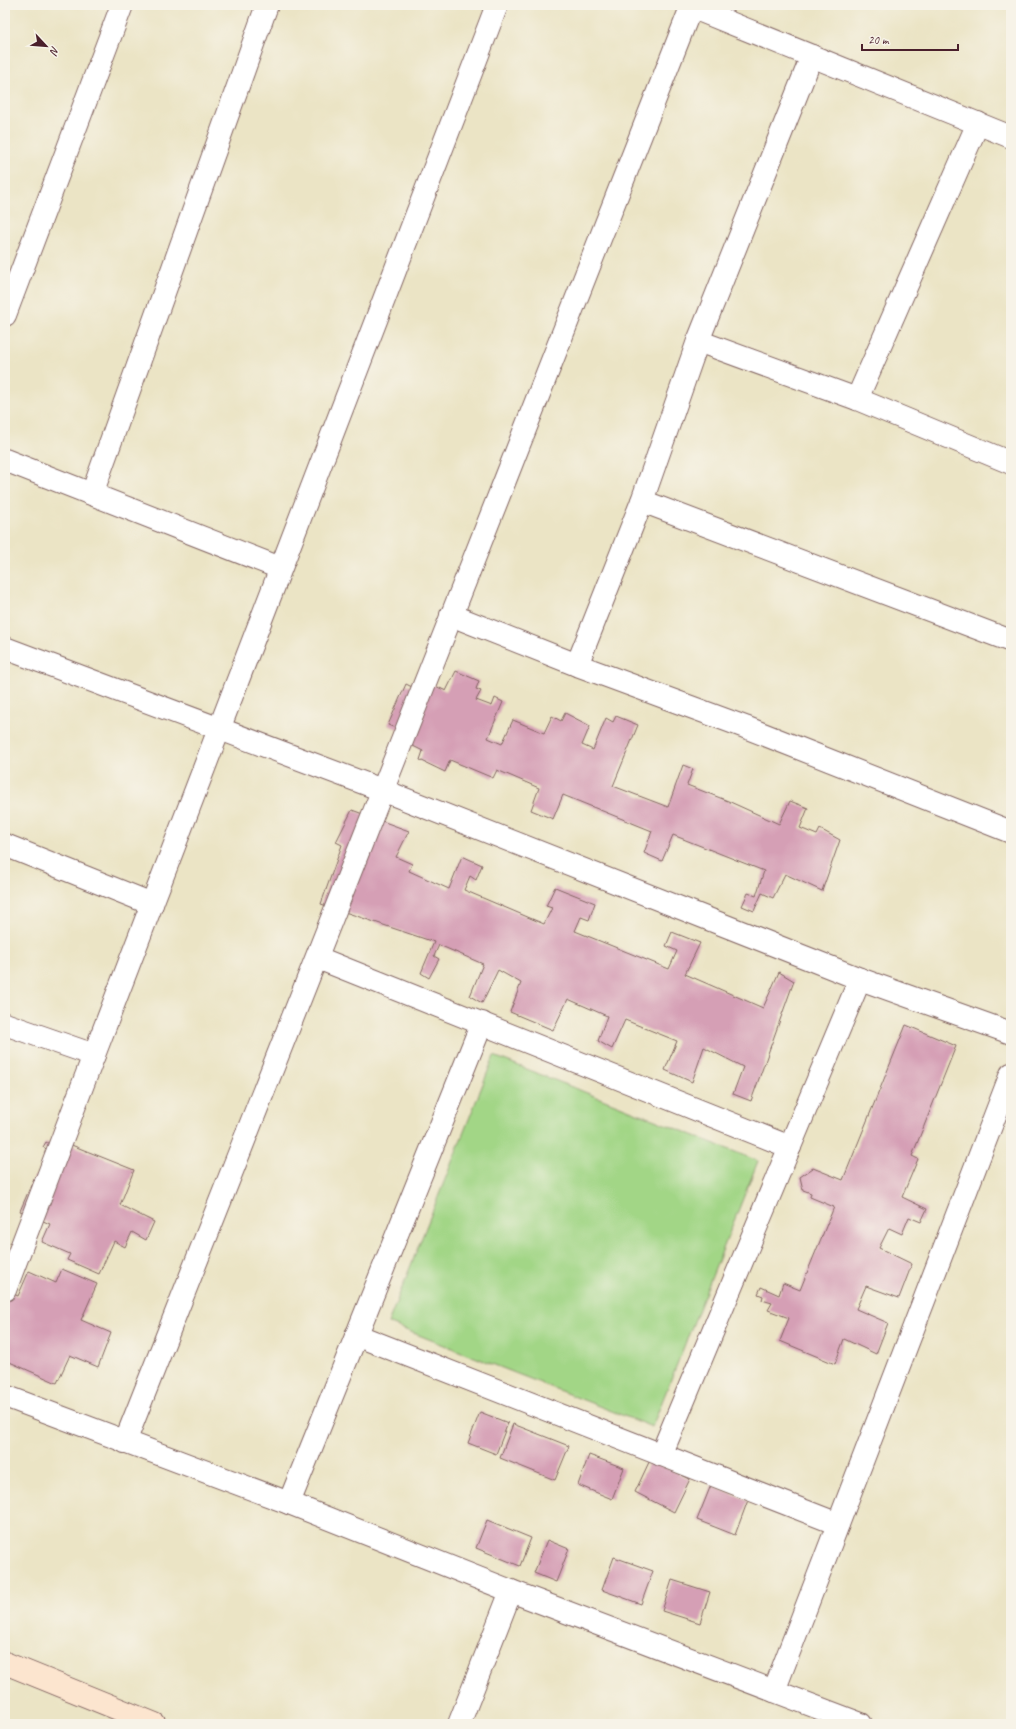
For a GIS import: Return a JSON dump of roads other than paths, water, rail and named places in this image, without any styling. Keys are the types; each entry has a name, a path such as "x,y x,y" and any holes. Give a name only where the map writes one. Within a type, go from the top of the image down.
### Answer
{"street":[{"path":"5,315 122,5"},
{"path":"92,494 267,5"},
{"path":"5,1290 280,568 497,5"},
{"path":"125,1442 318,958 382,790 692,6 1011,137"},
{"path":"577,665 642,500 698,341 812,56"},
{"path":"857,399 978,124"},
{"path":"698,341 857,399 1011,463"},
{"path":"5,460 280,568"},
{"path":"642,500 1011,641"},
{"path":"452,616 577,665 745,727 1011,832"},
{"path":"5,648 382,790 860,979 1011,1033"},
{"path":"5,845 152,904"},
{"path":"318,958 790,1147"},
{"path":"661,1455 860,979"},
{"path":"5,1024 94,1055"},
{"path":"289,1503 482,1024"},
{"path":"774,1691 1011,1074"},
{"path":"356,1335 838,1524"},
{"path":"5,1396 289,1503 860,1724"},
{"path":"459,1724 512,1590"},
{"path":"5,1663 155,1724"}]}
